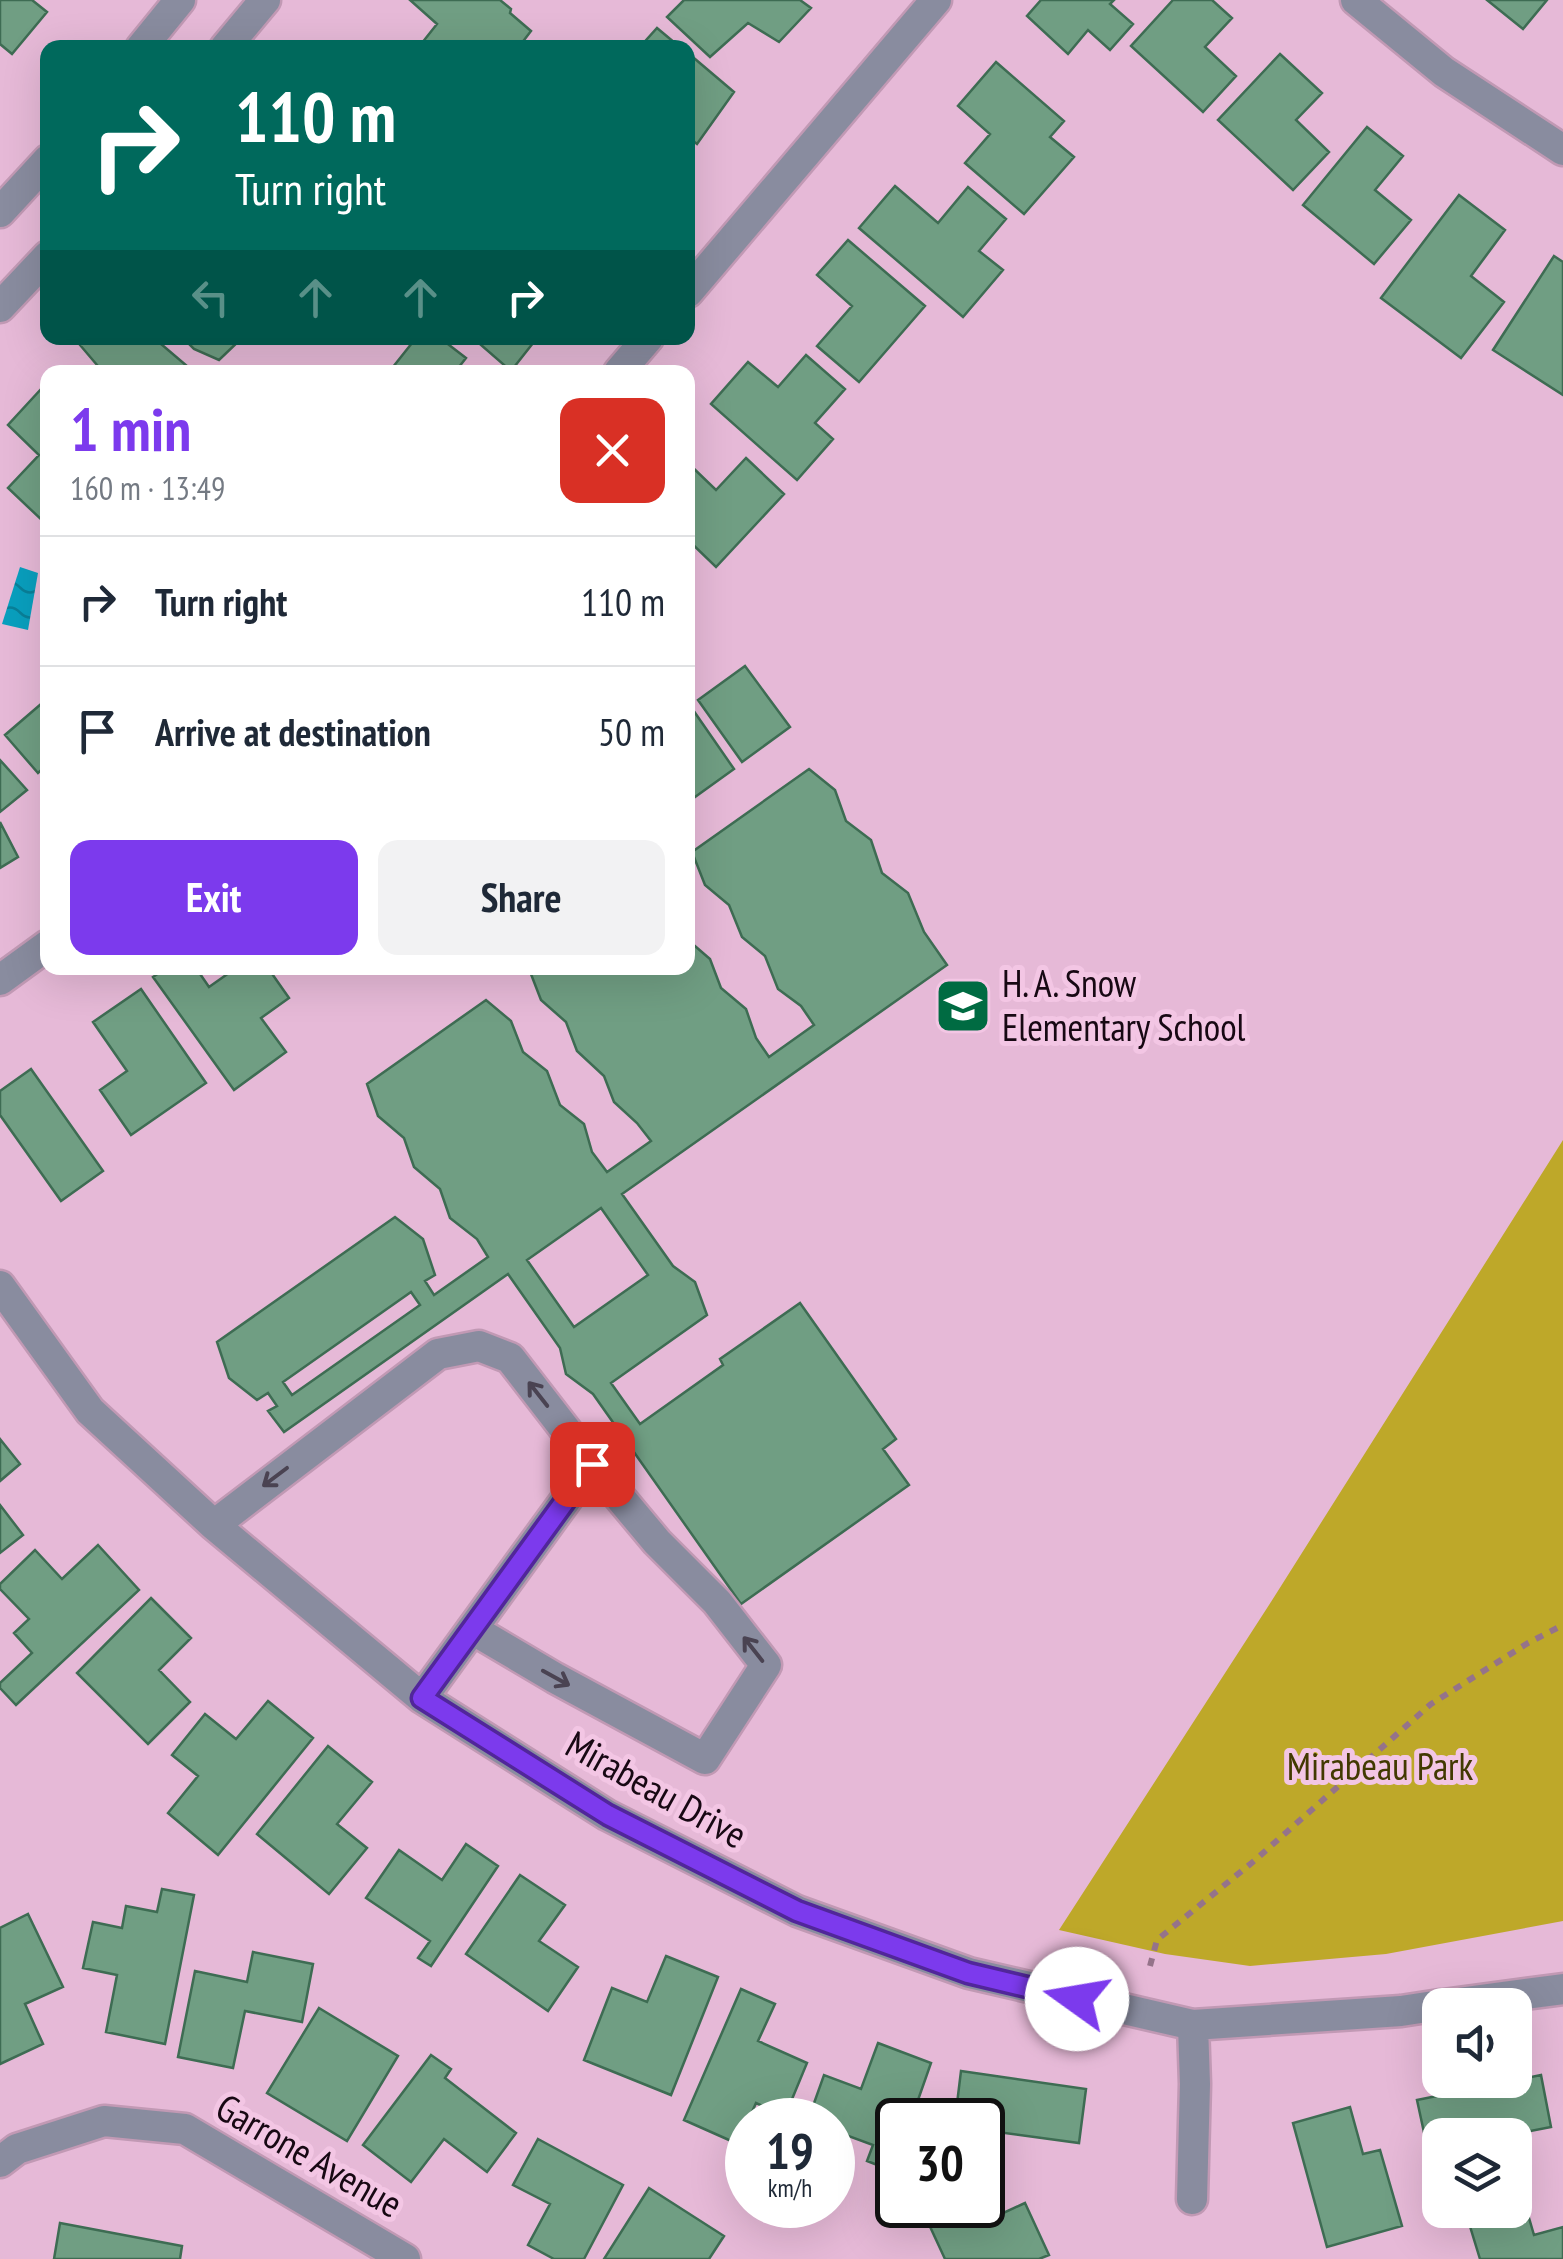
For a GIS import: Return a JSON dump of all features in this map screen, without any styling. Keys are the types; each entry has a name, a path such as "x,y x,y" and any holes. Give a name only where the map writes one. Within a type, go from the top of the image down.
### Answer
{"street":[{"path":"147,40 180,0"},
{"path":"232,40 264,0"},
{"path":"695,284 936,0"},
{"path":"1356,0 1444,72 1563,150"},
{"path":"0,212 40,169"},
{"path":"0,307 40,264"},
{"path":"624,365 642,345"},
{"path":"0,980 40,951"},
{"name":"Mirabeau Drive","path":"0,1286 90,1411 214,1525 422,1698 608,1815 797,1911 968,1973 1192,2025 1422,2008"},
{"path":"214,1525 438,1354 479,1346 510,1358 592,1464 657,1542 717,1602 766,1666 705,1758 472,1629"},
{"path":"422,1698 592,1464"},
{"name":"Mirabeau Drive","path":"1532,1993 1563,1989"},
{"path":"1192,2025 1192,2198"},
{"name":"Garrone Avenue","path":"0,2162 17,2149 104,2121 186,2129 405,2259"}],"path":[{"path":"1150,1966 1156,1940 1254,1861 1431,1704 1563,1624"}],"green space":[{"name":"Mirabeau Park","path":"1563,1140 1563,1921 1386,1954 1250,1966 1165,1954 1059,1930 1269,1605"}],"water":[{"path":"20,567 38,573 28,630 2,624"}],"building":[{"path":"0,0 32,0 47,12 12,54 0,44"},
{"path":"410,0 500,0 531,31 524,40 424,40 437,24"},
{"path":"684,0 800,0 811,8 779,42 748,23 710,57 667,17"},
{"path":"1041,0 1114,0 1110,4 1133,24 1110,50 1088,30 1068,54 1027,16"},
{"path":"1173,0 1212,0 1232,18 1205,47 1236,76 1203,112 1131,46"},
{"path":"1487,0 1547,0 1523,29"},
{"path":"657,28 671,40 646,40"},
{"path":"1280,54 1322,93 1296,120 1329,152 1293,190 1218,120"},
{"path":"695,59 734,92 695,142"},
{"path":"996,62 1064,121 1050,137 1074,157 1024,214 965,163 990,134 958,106"},
{"path":"1367,127 1403,156 1375,190 1411,220 1374,264 1303,205"},
{"path":"895,186 938,223 968,187 1006,219 979,251 1003,270 963,317 859,228"},
{"path":"1459,195 1505,230 1471,276 1504,302 1461,358 1381,298"},
{"path":"848,240 925,306 859,382 817,346 852,306 817,275"},
{"path":"1554,256 1563,262 1563,395 1493,350"},
{"path":"80,345 162,345 186,365 97,365"},
{"path":"190,345 235,345 219,360"},
{"path":"410,345 449,345 466,358 460,365 395,365"},
{"path":"481,345 531,345 516,365 504,365"},
{"path":"806,355 845,389 815,423 833,439 797,480 711,404 748,362 778,387"},
{"path":"40,390 40,518 8,488 39,455 8,425"},
{"path":"746,458 784,494 716,567 695,547 695,470 716,490"},
{"path":"745,666 790,727 742,762 698,700"},
{"path":"40,705 40,771 38,773 5,735"},
{"path":"695,713 734,769 695,797"},
{"path":"0,760 27,790 0,812"},
{"path":"809,769 835,790 846,821 871,840 882,873 908,893 924,932 947,965 622,1194 673,1266 695,1282 707,1315 611,1383 640,1424 723,1365 720,1359 800,1303 896,1439 883,1449 909,1485 741,1604 593,1394 566,1374 560,1348 508,1274 284,1432 268,1411 277,1406 268,1393 257,1400 229,1378 217,1342 395,1217 423,1239 435,1275 425,1281 434,1295 488,1257 477,1239 450,1218 440,1189 414,1167 404,1138 378,1116 367,1084 486,1000 511,1021 523,1052 547,1071 560,1105 584,1124 592,1152 607,1172 651,1141 614,1102 604,1076 577,1051 566,1022 541,1000 531,975 695,975 695,946 710,959 721,988 746,1009 756,1038 769,1057 814,1025 801,1006 778,989 765,956 742,937 729,905 705,885 695,850","holes":["601,1208 648,1275 574,1327 527,1260","411,1292 420,1305 292,1395 283,1382"]},
{"path":"0,822 18,857 0,868"},
{"path":"201,975 209,987 226,975 273,975 289,998 261,1018 286,1052 234,1090 153,977"},
{"path":"141,989 206,1083 131,1135 100,1090 127,1071 93,1022"},
{"path":"31,1069 103,1171 61,1201 0,1115 0,1091"},
{"path":"0,1439 20,1464 0,1481"},
{"path":"0,1505 23,1535 0,1553"},
{"path":"98,1545 139,1590 16,1705 0,1683 32,1653 14,1633 29,1619 0,1589 0,1584 35,1550 62,1579"},
{"path":"151,1598 191,1638 159,1670 190,1702 148,1744 77,1673"},
{"path":"268,1701 313,1738 218,1855 168,1813 198,1776 172,1755 205,1714 236,1739"},
{"path":"328,1746 372,1782 337,1824 367,1848 329,1894 257,1834"},
{"path":"466,1844 498,1866 431,1966 418,1958 430,1941 366,1898 399,1850 442,1880"},
{"path":"520,1875 565,1905 539,1941 578,1967 548,2011 466,1954"},
{"path":"162,1889 194,1895 165,2044 106,2032 117,1975 83,1968 93,1922 122,1928 126,1906 157,1912"},
{"path":"28,1914 63,1987 25,2004 43,2044 0,2064 0,1928"},
{"path":"253,1952 313,1964 302,2022 245,2011 233,2068 178,2057 195,1971 247,1982"},
{"path":"666,1956 718,1977 671,2095 584,2060 612,1988 647,2002"},
{"path":"741,1989 775,2004 758,2041 807,2063 792,2098 725,2098 725,2138 684,2120"},
{"path":"319,2008 398,2056 347,2141 267,2093"},
{"path":"878,2043 931,2063 919,2098 875,2098 875,2164 867,2161 873,2145 855,2138 855,2098 816,2098 824,2075 861,2089"},
{"path":"431,2055 451,2069 445,2078 516,2133 487,2172 444,2139 411,2182 363,2145"},
{"path":"961,2071 1086,2089 1079,2143 1005,2133 1005,2098 958,2098"},
{"path":"1541,2075 1551,2127 1532,2131 1532,2118 1422,2118 1422,2123 1417,2100 1532,2098 1532,2077"},
{"path":"1350,2107 1363,2154 1380,2150 1402,2226 1327,2247 1293,2123"},
{"path":"538,2139 623,2185 584,2259 554,2259 528,2245 550,2204 513,2185"},
{"path":"649,2188 724,2236 709,2259 604,2259"},
{"path":"1025,2203 1049,2255 1039,2259 945,2259 931,2228 1005,2228 1005,2212"},
{"path":"60,2223 182,2246 180,2259 54,2259"},
{"path":"1563,2227 1563,2259 1480,2259 1471,2228 1532,2228 1534,2235"}],"place":[{"name":"H. A. Snow Elementary School","path":"963,1006"}],"route":[{"path":"592,1464 422,1698 608,1815 797,1911 968,1973 1077,1999"}]}
